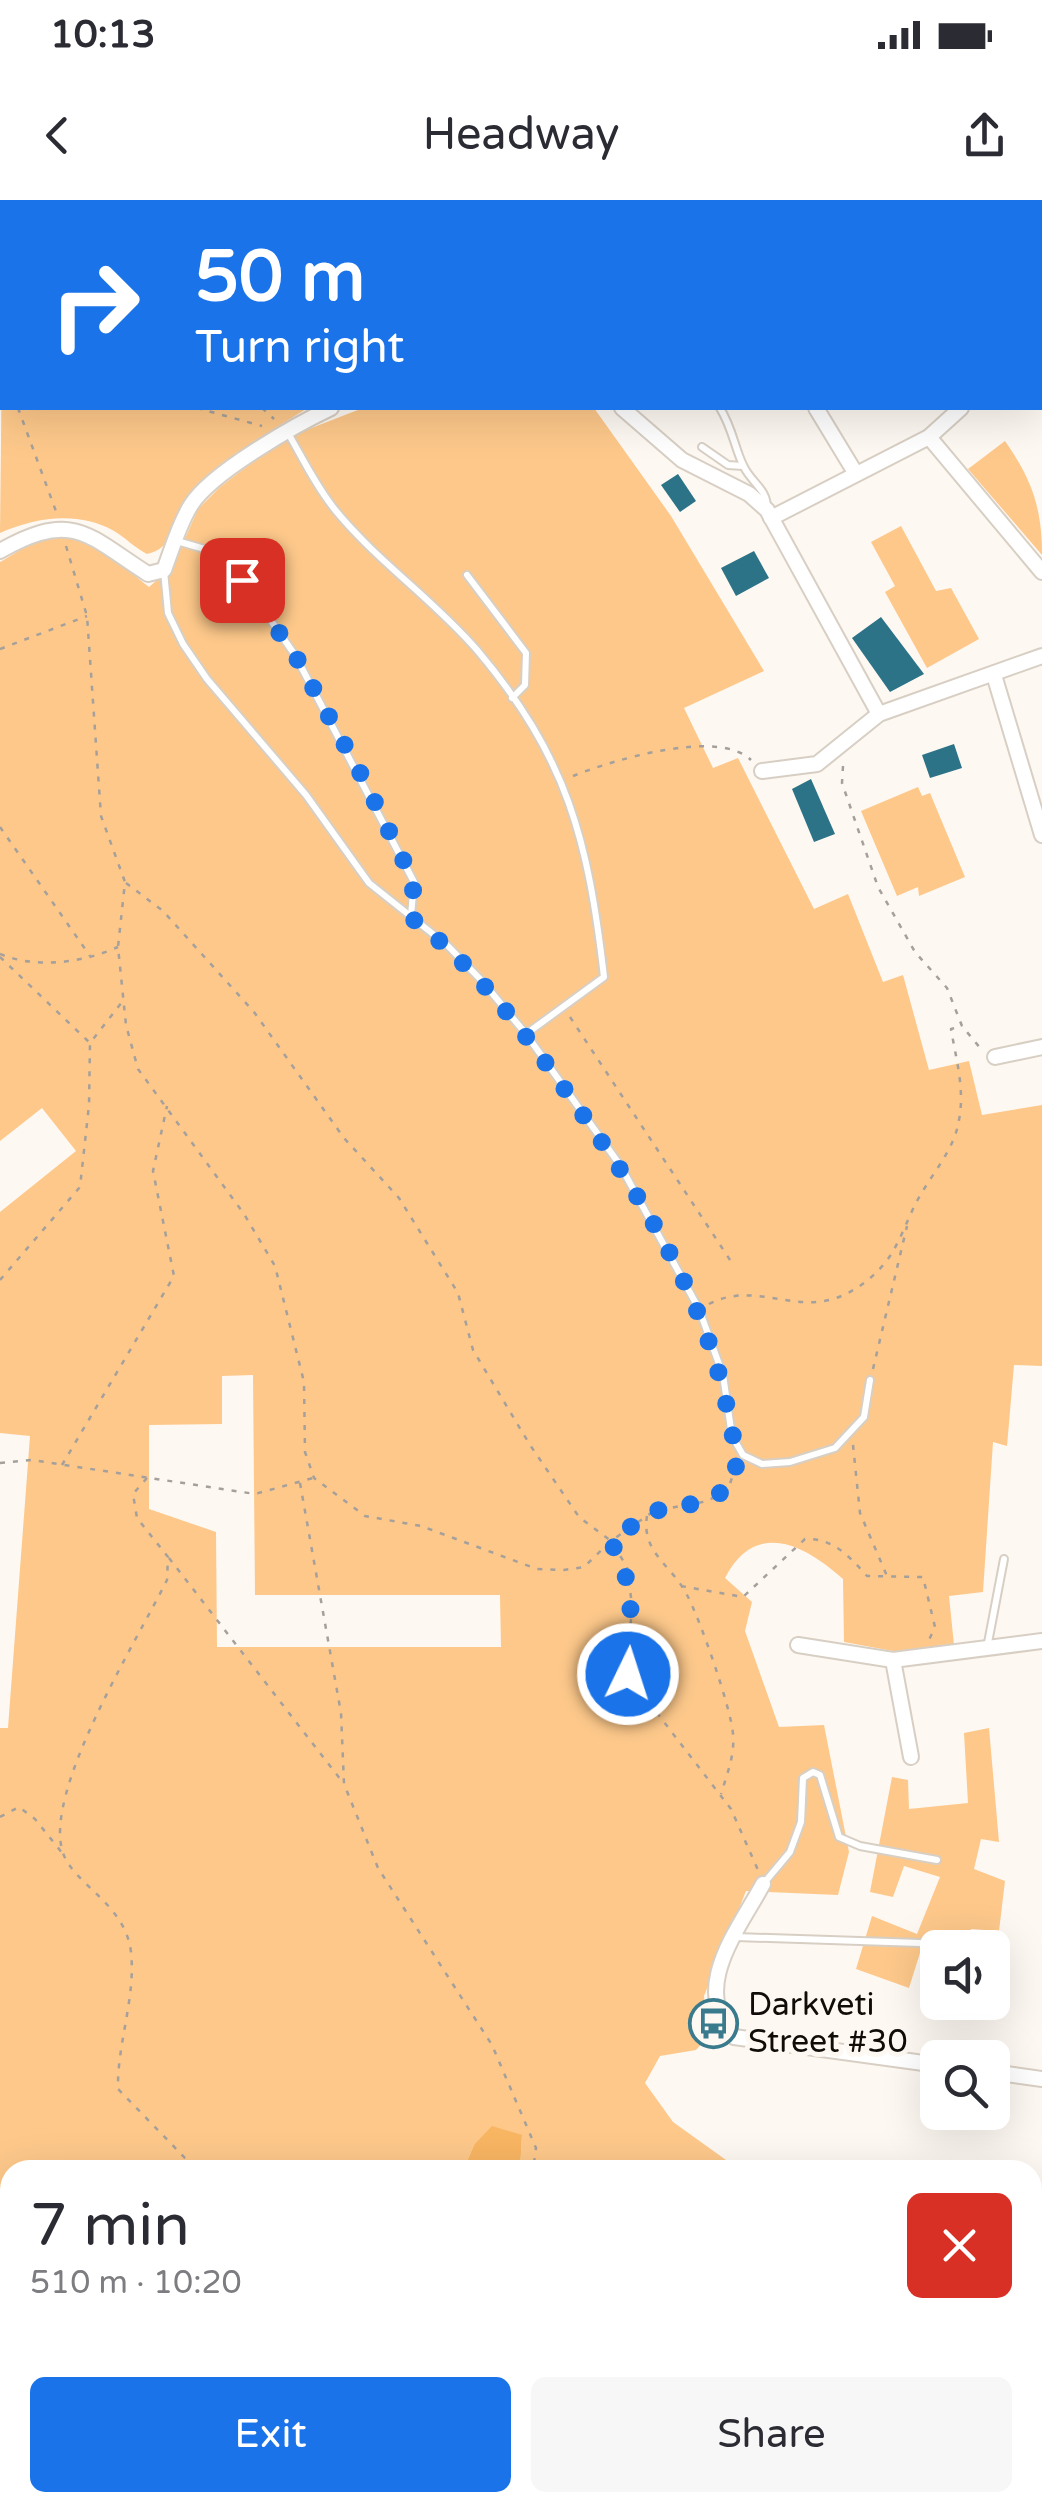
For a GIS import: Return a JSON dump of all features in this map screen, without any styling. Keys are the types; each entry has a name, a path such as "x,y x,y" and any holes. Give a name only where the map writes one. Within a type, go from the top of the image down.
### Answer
{"street":[{"path":"0,551 28,535 61,530 92,534 148,574 164,570 191,504 286,430 326,410"},
{"path":"624,410 682,460 750,494 769,514 879,714"},
{"path":"817,410 856,474"},
{"path":"769,514 929,437 959,410"},
{"path":"929,437 1042,572"},
{"path":"762,770 817,764 879,714 1042,656"},
{"path":"994,675 1042,835"},
{"path":"995,1057 1042,1047"},
{"path":"798,1645 893,1660 1042,1641"},
{"path":"893,1660 911,1757"},
{"path":"763,1884 715,1974 718,2020 734,2037 920,2063"},
{"path":"1010,2075 1042,2079"}],"lane":[{"path":"721,410 735,433 743,466 762,490 769,514"},
{"path":"286,430 334,509 465,638 512,698 562,780 576,814 594,894 604,976 526,1034"},
{"path":"702,447 728,465 743,466"},
{"path":"175,541 225,556 295,655 414,882 410,917"},
{"path":"164,570 168,612 199,667 306,796 369,884 448,946 526,1034 620,1166 699,1309 722,1375 743,1456 762,1464 790,1462 835,1448 864,1417 870,1380"},
{"path":"467,575 526,654 525,685 512,698"},
{"path":"986,1649 1004,1559"},
{"path":"763,1884 790,1852 801,1822 803,1778 813,1772 820,1775 839,1836 860,1846 937,1860"},
{"path":"734,1937 920,1943"}],"path":[{"path":"19,410 43,467 87,616 101,816 125,882 118,947 123,1000 138,1069 244,1214 275,1266 304,1382 305,1452 314,1478 365,1516 420,1526 537,1570 584,1567 610,1541 647,1516 708,1501 729,1487 738,1446"},
{"path":"205,410 286,430"},
{"path":"264,410 286,430"},
{"path":"0,649 87,616"},
{"path":"844,744 842,784 878,887 915,952 946,988 974,1045 995,1057"},
{"path":"562,780 628,758 724,746 741,750 762,770"},
{"path":"0,827 90,956"},
{"path":"125,882 163,911 254,1012 344,1138 399,1198 458,1293 474,1350 530,1445 579,1517 610,1541 626,1567 632,1605 628,1674 732,1809 763,1884"},
{"path":"0,955 22,963 90,956 118,947"},
{"path":"0,955 90,1042"},
{"path":"0,1280 80,1187 90,1104 90,1042 123,1000"},
{"path":"564,1006 734,1266"},
{"path":"699,1309 732,1292 802,1301 834,1298 864,1284 890,1257 933,1171 950,1152 960,1120 962,1086 951,1029 962,1026"},
{"path":"62,1464 174,1276 153,1171 167,1105"},
{"path":"870,1380 909,1217"},
{"path":"850,1435 860,1513 888,1578"},
{"path":"0,1463 32,1460 255,1494 314,1478"},
{"path":"148,1478 134,1494 136,1518 344,1784 378,1868 492,2045 536,2148 534,2160"},
{"path":"300,1483 341,1713 344,1784"},
{"path":"647,1516 644,1530 651,1547 681,1586 733,1731 733,1756 721,1795"},
{"path":"681,1586 743,1597 804,1539 820,1538 846,1552 866,1576 923,1577 930,1592 935,1627 919,1659"},
{"path":"64,1855 60,1822 66,1782 167,1580 168,1557"},
{"path":"0,1817 18,1807 35,1819 115,1912 130,1951 118,2089 189,2160"}],"shaded area":[{"path":"1,410 305,410 242,451 193,491 168,540 156,551 147,554 114,531 72,519 43,520 0,533"},
{"path":"358,410 595,410 671,516 764,671 684,708 713,768 738,758 814,909 848,894 883,982 903,975 929,1070 969,1061 982,1115 1042,1105 1042,1366 1014,1365 1007,1446 993,1442 983,1592 949,1596 954,1645 909,1654 844,1642 843,1579 812,1556 780,1543 750,1549 725,1578 752,1602 745,1631 779,1727 824,1725 849,1852 838,1895 746,1891 704,1996 706,2039 696,2050 660,2056 645,2083 673,2122 726,2160 521,2160 522,2135 474,2145 467,2160 0,2160 0,1728 8,1728 30,1436 0,1433 0,1212 76,1151 42,1108 0,1141 0,562 43,539 73,539 101,550 149,587 173,566 198,509 283,439","holes":["253,1375 255,1595 500,1595 501,1647 217,1647 216,1532 149,1509 149,1425 222,1424 222,1376"]},
{"path":"1005,441 1034,495 1042,555 968,469"},
{"path":"901,526 936,591 951,588 979,639 927,668 885,592 895,586 871,542"},
{"path":"918,787 922,796 930,793 965,877 919,896 918,887 897,896 861,811"},
{"path":"989,1728 999,1842 981,1839 974,1869 1005,1881 999,1930 920,1930 920,1953 909,1988 856,1969 872,1916 917,1934 940,1877 904,1866 893,1897 870,1892 892,1777 908,1780 909,1809 968,1803 964,1733"},
{"path":"492,2126 522,2135 521,2160 467,2160 474,2145"}],"building":[{"path":"678,474 696,501 680,512 661,485"},
{"path":"754,551 769,578 736,596 721,568"},
{"path":"881,617 924,674 890,692 852,638"},
{"path":"954,744 962,768 930,778 922,755"},
{"path":"811,779 835,834 814,842 792,789"}],"place":[{"name":"Darkveti Street #30","path":"713,2023"}],"route":[{"path":"242,580 295,655 363,778 414,882 410,917 448,946 482,980 526,1034 620,1166 699,1309 722,1375 732,1436 738,1446 737,1462 729,1487 708,1501 654,1511 610,1541 626,1567 632,1605 628,1674"}]}
